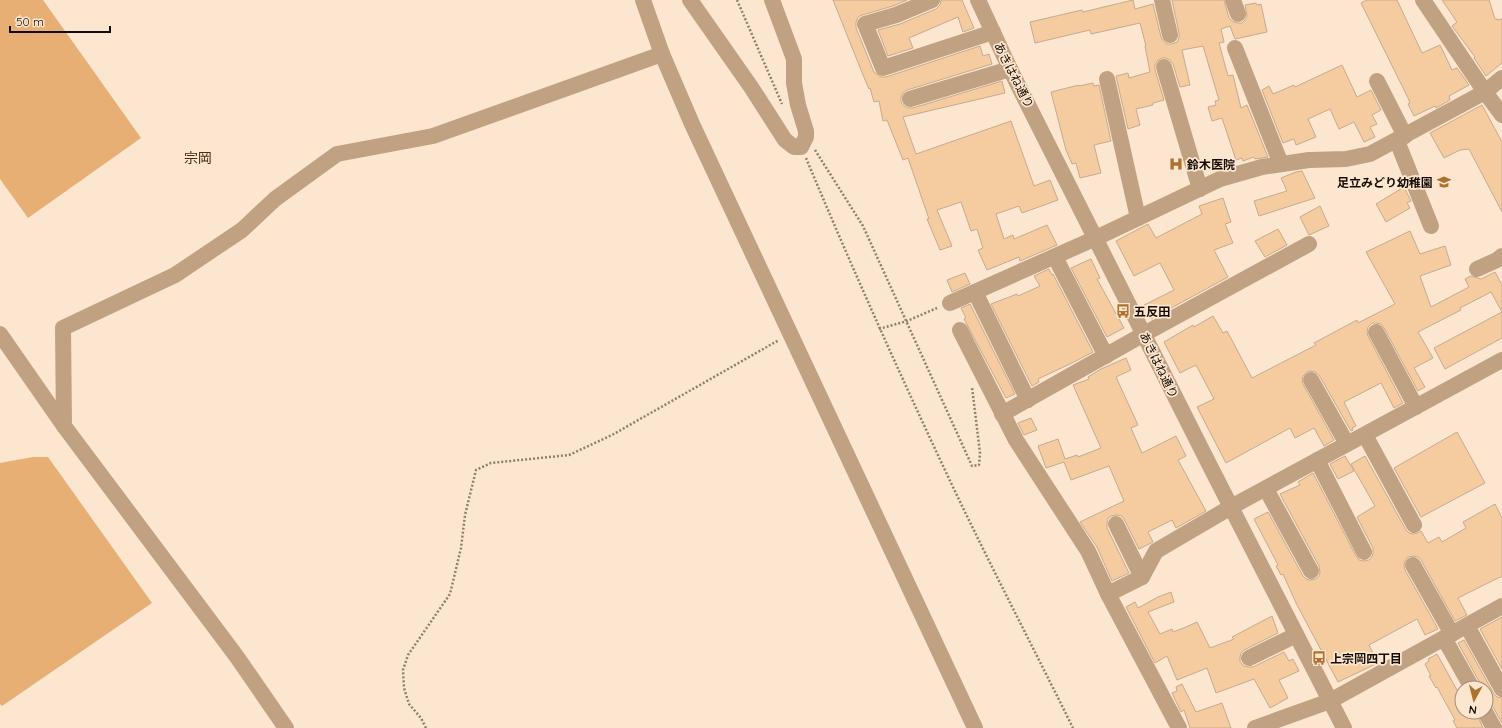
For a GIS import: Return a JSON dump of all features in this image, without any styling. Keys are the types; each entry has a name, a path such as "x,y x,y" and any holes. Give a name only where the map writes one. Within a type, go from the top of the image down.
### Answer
{"street":[{"path":"643,0 662,54 692,124 975,728"},
{"path":"690,0 751,87 785,140 794,147 803,142 806,131 798,106 794,83 794,59 772,0"},
{"path":"932,0 896,16 865,24 883,68 993,32"},
{"name":"あきはね通り","path":"978,0 1010,68 1344,728"},
{"path":"1162,0 1170,35"},
{"path":"1423,0 1502,115"},
{"path":"1235,48 1281,164"},
{"path":"64,426 63,328 175,275 242,230 275,199 337,154 433,136 662,54"},
{"path":"910,99 1010,68"},
{"path":"1164,68 1200,189"},
{"path":"950,303 1055,257 1220,179 1262,167 1309,160 1346,159 1370,154 1485,92 1502,78"},
{"path":"1107,79 1138,218"},
{"path":"1377,81 1401,138 1431,226"},
{"path":"1002,414 1309,244"},
{"path":"1477,269 1497,260 1502,256"},
{"path":"1055,257 1106,356"},
{"path":"975,292 1028,400"},
{"path":"960,330 1016,440 1088,551 1108,594 1179,728"},
{"path":"1376,332 1416,407"},
{"path":"0,334 64,426 237,657 286,728"},
{"path":"1108,594 1142,577 1156,551 1231,507 1502,360"},
{"path":"1311,380 1347,444"},
{"path":"1365,435 1414,526"},
{"path":"1318,460 1364,552"},
{"path":"1266,488 1311,571"},
{"path":"1116,524 1142,577"},
{"path":"1413,565 1468,680"},
{"path":"1255,728 1290,722 1502,606"},
{"path":"1467,626 1502,689"},
{"path":"1249,658 1296,634"}],"path":[{"path":"737,0 784,110"},
{"path":"803,142 863,226 972,466 979,465 980,453 971,380"},
{"path":"803,142 879,329 959,499 1073,728"},
{"path":"879,329 907,321 950,303"},
{"path":"426,728 421,718 409,704 404,688 403,670 408,655 450,594 461,548 465,515 476,470 490,463 569,455 612,435 790,333"}],"shaded area":[{"path":"0,0 43,0 141,138 28,218 0,179"},
{"path":"33,457 48,457 152,603 2,706 0,704 0,463"}],"building":[{"path":"833,0 907,0 893,6 862,15 858,17 856,22 856,28 874,72 881,77 886,77 980,46 983,56 989,54 992,64 907,90 903,93 901,102 908,108 913,108 1002,81 1005,93 903,117 916,154 1011,121 1034,186 1050,180 1058,200 1022,213 1019,206 996,214 1004,239 1013,235 1014,239 1047,225 1057,245 1020,261 1019,257 987,270 978,250 983,248 977,229 971,231 961,202 937,210 952,246 940,250 927,219 929,219 908,158 903,160 887,120 883,121 879,101 874,102 870,88 869,89"},
{"path":"941,0 962,0 974,28 963,32 958,17 909,38 913,48 888,56 878,30 900,24 936,9 940,5"},
{"path":"1133,0 1135,9 1153,4 1161,37 1167,44 1177,42 1179,38 1172,0 1224,0 1229,18 1237,23 1242,23 1247,16 1245,5 1256,3 1257,5 1261,4 1267,32 1235,39 1230,26 1221,29 1224,42 1219,43 1228,76 1233,75 1241,108 1247,105 1268,157 1255,159 1254,157 1243,161 1242,158 1236,160 1222,118 1212,121 1208,107 1216,105 1215,101 1219,100 1203,46 1182,50 1190,85 1180,87 1173,64 1170,60 1162,58 1157,61 1155,70 1164,100 1153,103 1153,105 1136,109 1140,125 1128,129 1116,76 1128,73 1129,78 1150,72 1146,46 1140,23 1091,34 1090,30 1035,43 1030,22 1082,10 1083,12"},
{"path":"1367,0 1397,0 1422,53 1440,45 1452,70 1457,68 1469,85 1449,96 1450,100 1436,108 1435,106 1414,116 1408,104 1410,103 1408,98 1361,3"},
{"path":"1442,0 1489,0 1495,19 1502,19 1502,63 1486,76 1474,58 1475,57 1452,26 1457,22"},
{"path":"1342,65 1357,97 1371,90 1381,110 1372,115 1377,124 1370,127 1375,137 1364,142 1354,122 1339,129 1330,109 1308,119 1316,137 1296,145 1294,139 1283,143 1262,90 1269,86 1273,94 1294,85 1295,87"},
{"path":"1093,83 1094,86 1099,85 1111,141 1094,145 1101,173 1080,178 1076,163 1072,164 1066,150 1051,92"},
{"path":"1482,105 1502,142 1502,212 1469,149 1460,150 1444,158 1430,133"},
{"path":"1302,171 1315,198 1259,216 1254,201 1287,191 1281,178"},
{"path":"1404,187 1411,201 1407,203 1410,208 1386,222 1376,204"},
{"path":"1223,198 1231,222 1225,224 1233,243 1214,250 1228,277 1151,319 1144,305 1174,290 1160,263 1134,276 1116,241 1148,224 1156,238 1202,214 1199,206"},
{"path":"1320,206 1329,226 1309,235 1300,217"},
{"path":"1278,229 1287,245 1265,257 1255,241"},
{"path":"1410,231 1420,254 1445,246 1451,265 1420,276 1431,307 1469,287 1465,279 1471,276 1481,279 1495,272 1502,285 1502,312 1491,292 1460,308 1461,310 1418,332 1433,358 1414,368 1425,387 1418,391 1384,328 1381,324 1372,323 1368,327 1368,336 1403,403 1394,408 1381,383 1344,402 1356,426 1352,428 1353,430 1351,431 1319,375 1311,371 1307,372 1303,376 1303,384 1334,440 1324,446 1314,428 1295,438 1290,428 1226,463 1197,407 1214,399 1196,365 1180,373 1164,342 1193,325 1194,327 1213,316 1223,333 1227,331 1252,378 1316,345 1314,343 1357,320 1358,323 1395,304 1366,252"},
{"path":"1091,259 1100,278 1097,279 1124,328 1107,337 1071,268"},
{"path":"1049,269 1093,352 1038,379 1039,382 1032,386 991,304 1017,294 1018,296 1040,286 1034,276"},
{"path":"965,273 970,284 952,292 947,280"},
{"path":"970,304 1015,394 1006,398 964,319 966,318 961,308"},
{"path":"1502,312 1502,338 1445,369 1434,348"},
{"path":"1126,358 1131,370 1116,377 1138,425 1131,428 1142,453 1176,436 1186,456 1178,460 1206,511 1176,528 1172,520 1148,532 1153,542 1139,549 1122,516 1117,515 1108,518 1107,528 1129,573 1112,581 1097,547 1080,522 1124,501 1109,466 1071,480 1064,462 1046,468 1038,446 1058,439 1065,459 1077,455 1078,457 1101,448 1073,385 1089,379 1088,377 1101,369"},
{"path":"1031,418 1037,430 1024,435 1018,423"},
{"path":"1457,432 1485,483 1421,517 1394,468"},
{"path":"1345,456 1354,471 1338,479 1330,464"},
{"path":"1365,456 1406,530 1413,534 1421,531 1428,543 1439,537 1442,542 1466,528 1463,522 1495,504 1502,518 1502,576 1458,598 1467,615 1455,621 1421,560 1418,557 1408,557 1404,565 1405,570 1438,629 1425,635 1417,619 1369,645 1378,663 1338,682 1296,603 1283,574 1281,575 1276,566 1278,565 1254,519 1268,512 1303,576 1310,580 1316,579 1320,572 1319,566 1280,494 1300,485 1298,482 1313,473 1356,556 1359,560 1369,560 1372,557 1373,548 1357,517 1375,506 1351,464"},
{"path":"1171,592 1174,602 1148,612 1160,634 1172,629 1173,632 1197,622 1210,648 1234,639 1232,637 1272,616 1278,633 1244,650 1241,653 1240,662 1244,666 1253,667 1284,652 1289,661 1293,659 1299,671 1279,680 1288,698 1270,708 1254,679 1216,693 1207,668 1177,680 1167,656 1155,663 1126,607 1135,602 1138,608"},
{"path":"1502,617 1502,669 1480,629"},
{"path":"1464,640 1486,680 1478,680 1458,643"},
{"path":"1437,654 1454,685 1454,718 1437,687 1436,688 1429,676 1431,676 1425,664 1429,661 1428,659"},
{"path":"1182,684 1196,712 1222,703 1231,728 1190,728 1184,710 1181,712 1172,693 1177,691 1176,687"},
{"path":"1494,694 1497,697 1502,698 1502,723 1494,709"},
{"path":"1480,720 1483,728 1457,728 1453,721"}],"place":[{"name":"鈴木医院","path":"1176,164"},
{"name":"足立みどり幼稚園","path":"1444,182"},
{"name":"五反田","path":"1123,311"},
{"name":"上宗岡四丁目","path":"1319,658"}],"district":[{"name":"宗岡","path":"198,158"}]}
